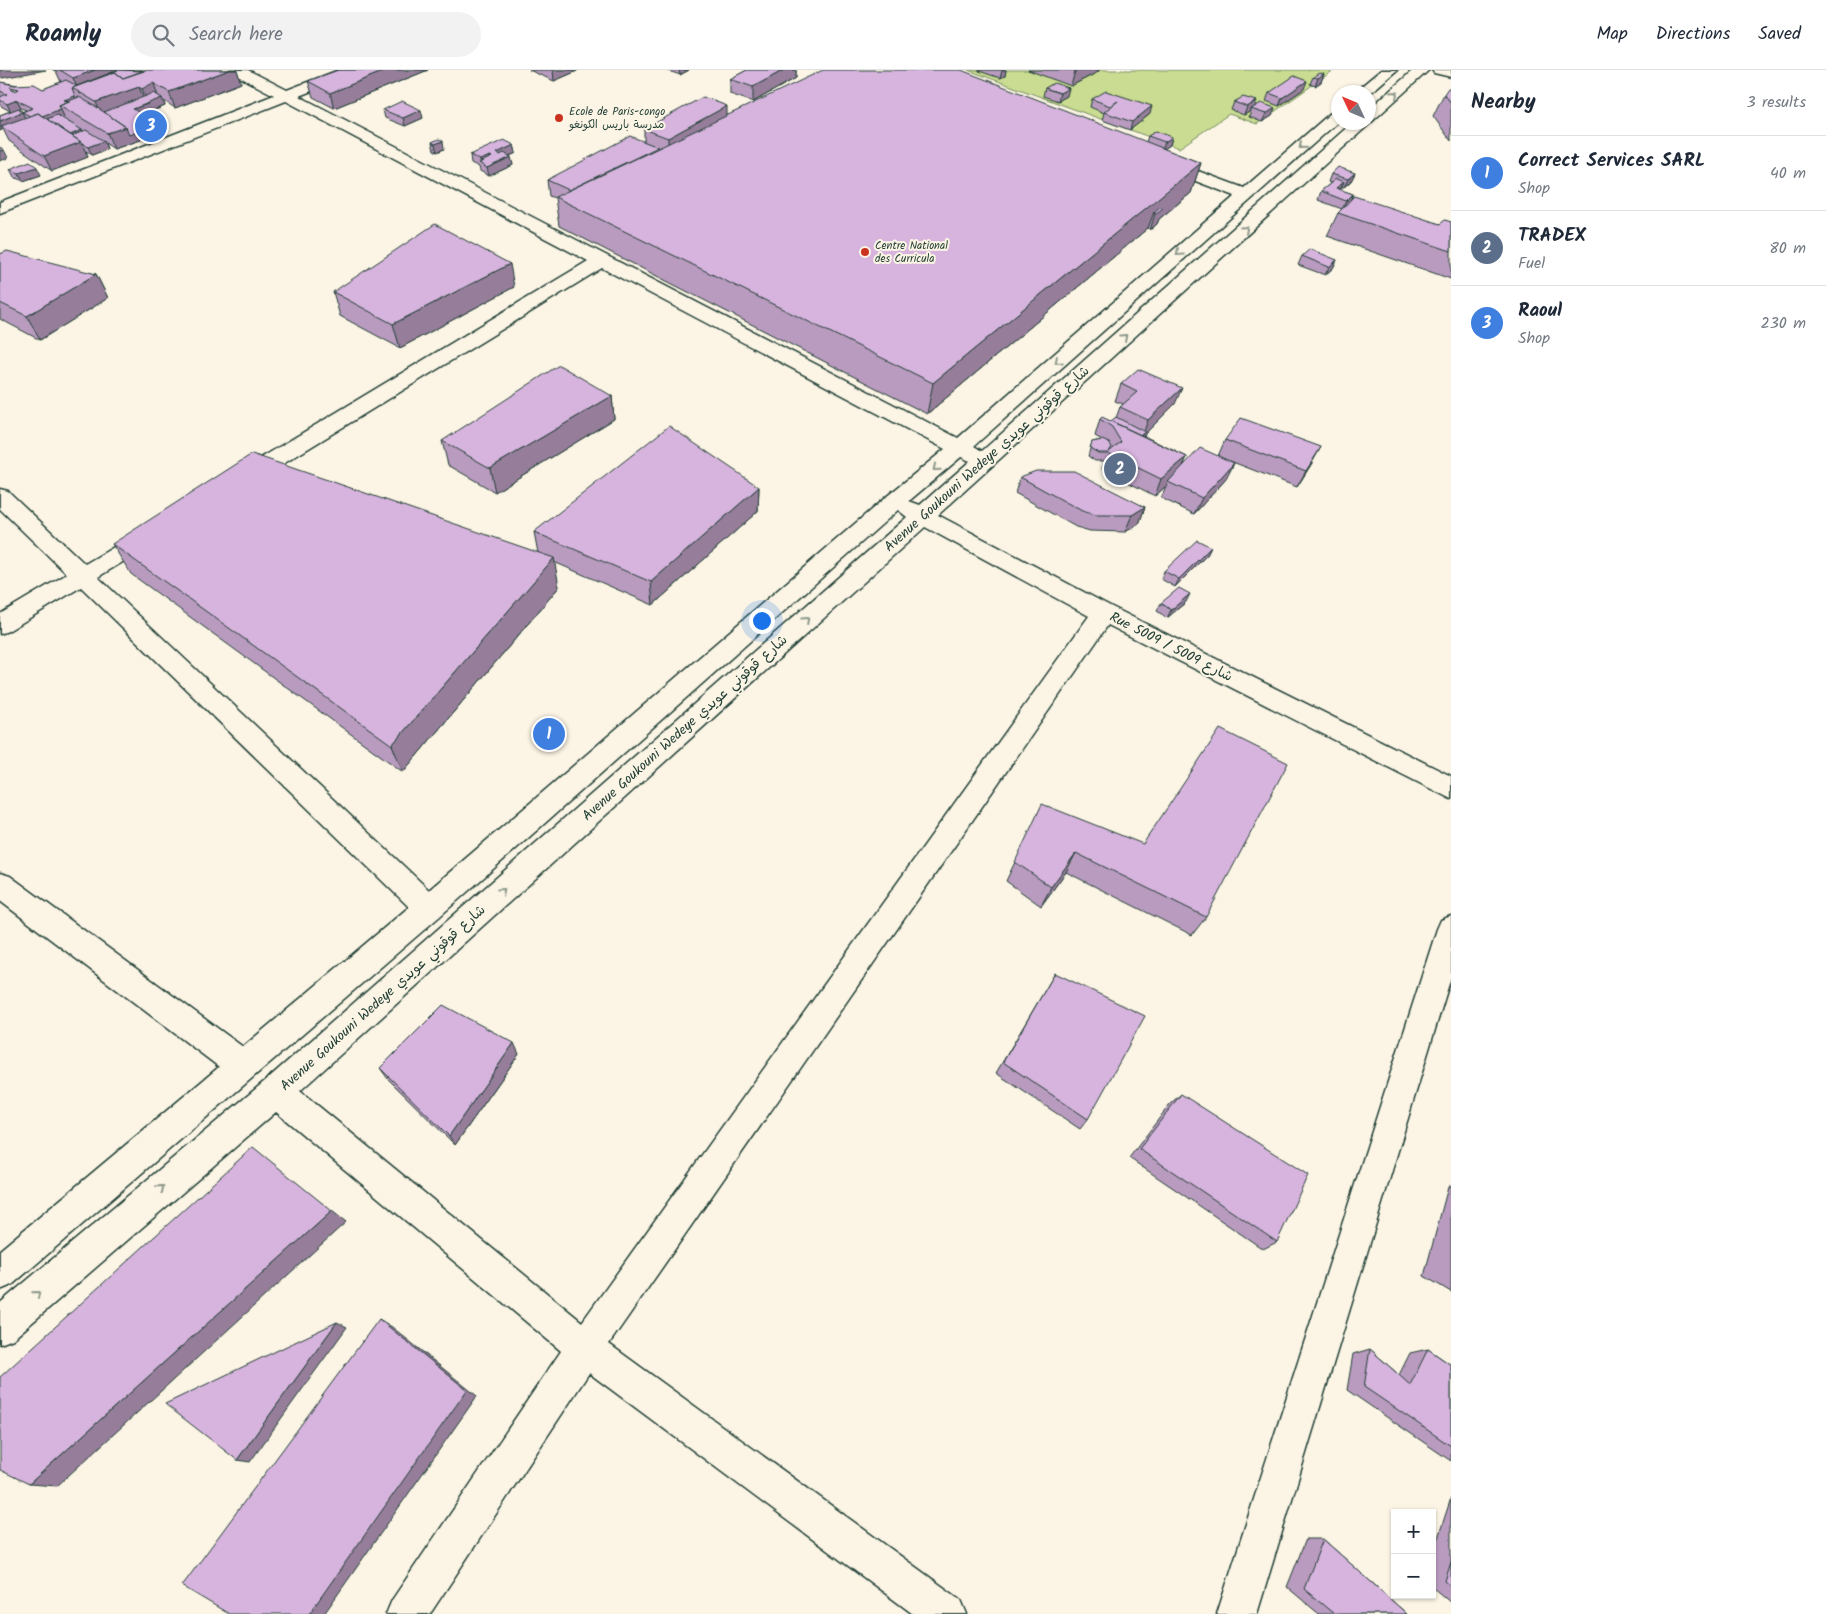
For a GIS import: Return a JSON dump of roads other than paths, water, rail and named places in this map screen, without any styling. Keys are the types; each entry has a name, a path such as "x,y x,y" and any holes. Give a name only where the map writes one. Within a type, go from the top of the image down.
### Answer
{"street":[{"path":"237,70 285,97 986,461"},
{"path":"0,208 352,70"},
{"path":"1372,85 1390,70"},
{"path":"1376,111 1422,70"},
{"path":"1439,70 1451,74"},
{"name":"Avenue Goukouni Wedeye شارع قوقوني عويدي","path":"0,1274 428,908 894,502 960,448 1245,194 1331,120"},
{"name":"Avenue Goukouni Wedeye شارع قوقوني عويدي","path":"0,1326 276,1092 678,736 1354,130"},
{"path":"1146,156 1245,194"},
{"path":"219,493 600,261"},
{"path":"0,496 428,908"},
{"name":"Rue 5009 / شارع 5009","path":"894,502 1104,613 1451,788"},
{"path":"0,625 168,524"},
{"path":"406,1614 585,1348 1104,613"},
{"path":"0,885 244,1066"},
{"path":"1237,1614 1451,929"},
{"path":"276,1092 585,1348 947,1614"}],"place":[{"name":"Ecole de Paris-congo مدرسة باريس الكونغو","path":"559,118"},
{"name":"Raoul","path":"151,126"},
{"name":"Centre National des Curricula","path":"865,252"},
{"name":"TRADEX","path":"1120,469"},
{"name":"Correct Services SARL","path":"549,734"}]}
